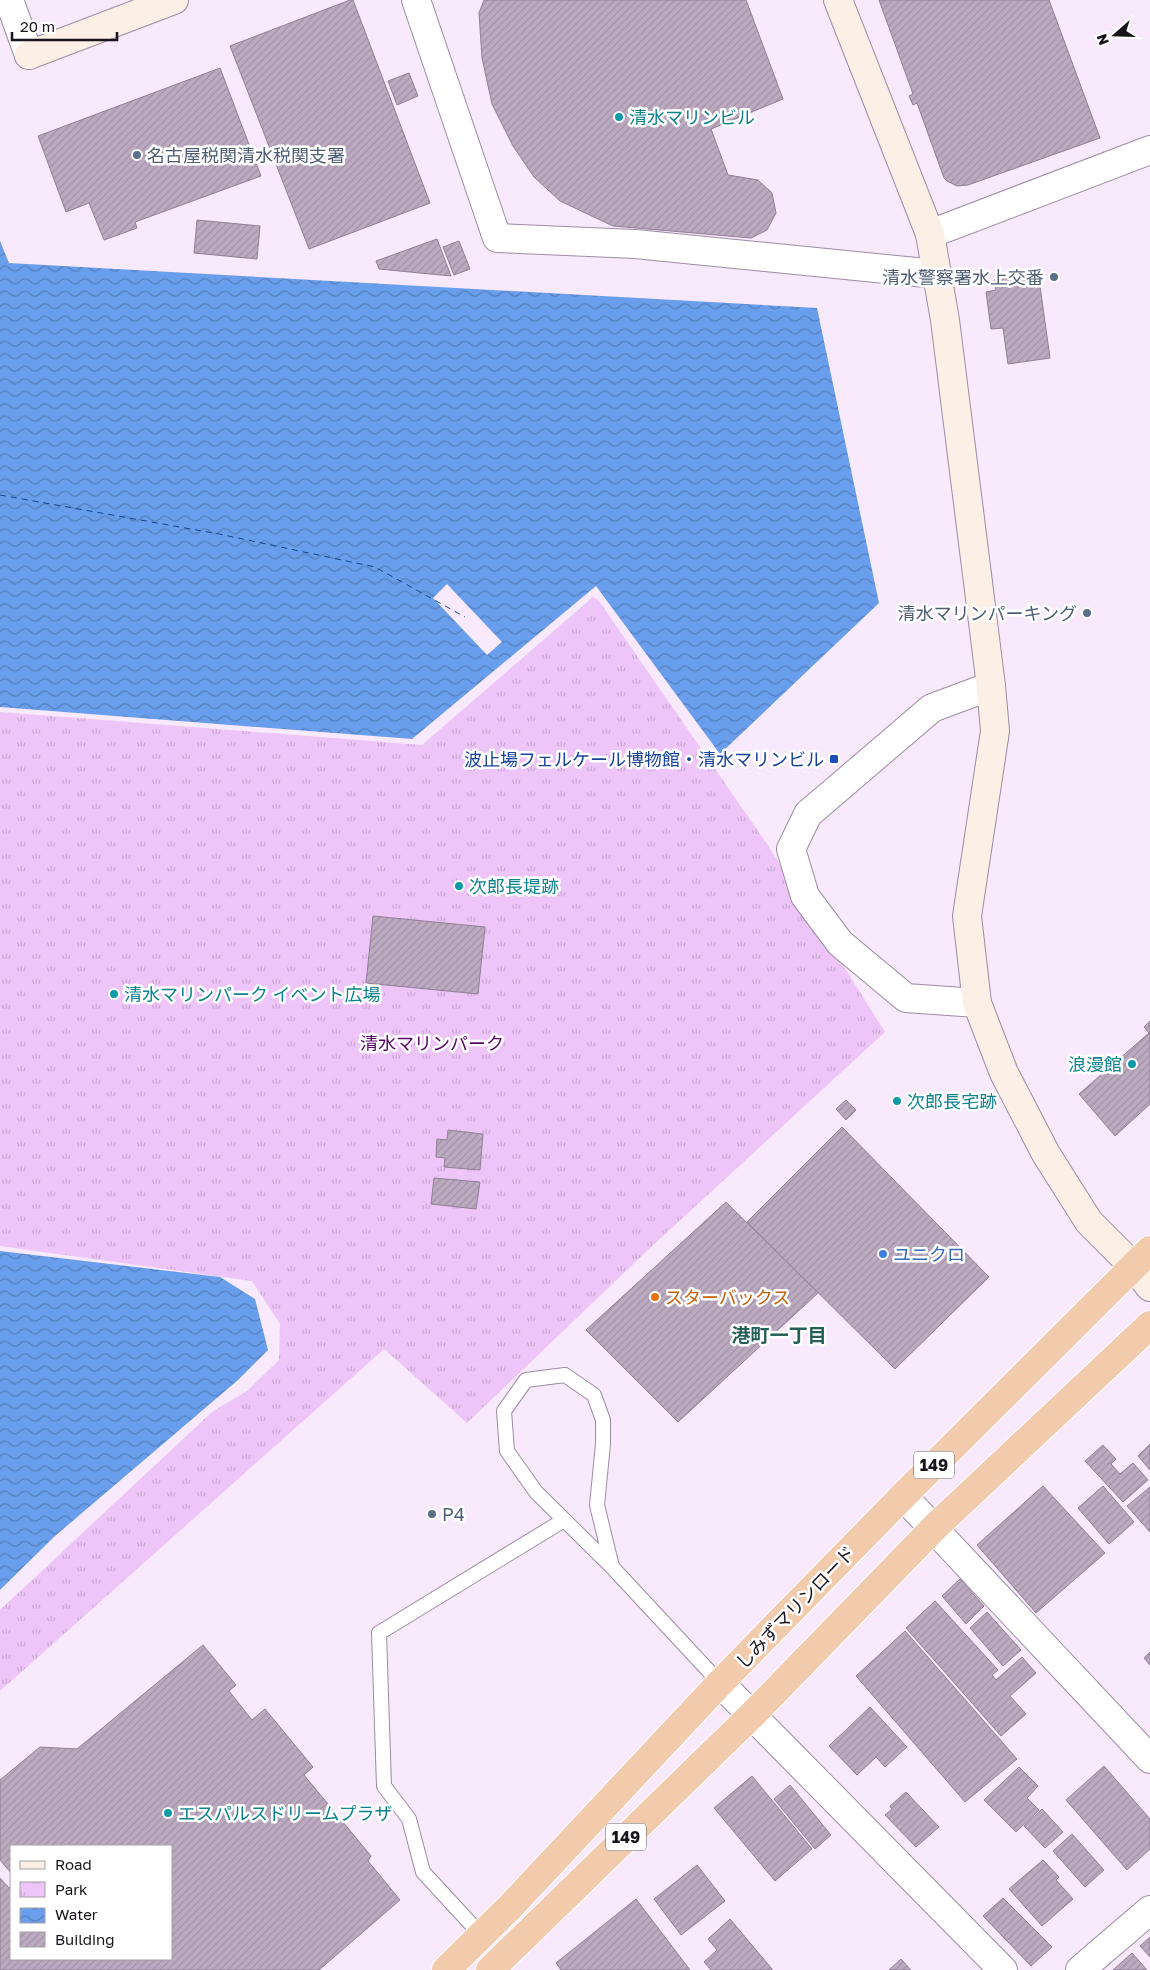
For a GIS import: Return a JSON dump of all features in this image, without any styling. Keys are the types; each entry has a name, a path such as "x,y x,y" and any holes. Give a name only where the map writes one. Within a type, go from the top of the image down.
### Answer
{"highway":[{"name":"しみずマリンロード","path":"446,1970 482,1936 720,1683 1141,1258"},
{"name":"149","path":"500,1967 753,1714 935,1527 1150,1325"}],"street":[{"path":"8,0 29,55 174,0"},
{"path":"416,0 497,238 634,244 936,274"},
{"path":"838,0 930,234 945,320 991,686 994,731 967,916 977,1003 1004,1073 1046,1154 1089,1222 1141,1258 1150,1287"},
{"path":"930,234 1150,150"},
{"path":"977,1003 906,998 840,943 805,896 791,849 808,814 932,708 991,686"},
{"path":"904,1496 1150,1759"},
{"path":"720,1683 753,1714 1003,1970"},
{"path":"1080,1970 1150,1910"},
{"path":"482,1936 500,1967"}],"lane":[{"path":"612,1567 597,1506 603,1444 603,1420 594,1395 565,1375 526,1380 504,1411 507,1451 536,1492 612,1567 720,1683"},
{"path":"482,1936 424,1872 409,1819 384,1786 379,1633 564,1520"}],"green space":[{"name":"清水マリンパーク","path":"593,597 599,601 767,844 885,1032 651,1247 467,1423 384,1349 0,1691 0,1610 212,1412 247,1391 279,1360 280,1324 252,1281 0,1246 0,712 422,745"}],"water":[{"path":"0,241 9,263 817,308 879,603 720,754 596,586 412,739 0,707"},
{"path":"0,1251 220,1277 255,1299 268,1350 238,1380 55,1536 0,1590"}],"pier":[{"path":"447,584 502,642 487,655 433,598"}],"building":[{"path":"353,0 430,203 309,249 230,46"},
{"name":"清水マリンビル","path":"484,0 746,0 783,99 711,129 728,175 758,180 772,193 776,213 767,230 751,238 613,226 560,201 534,177 513,146 492,104 482,58 479,13"},
{"path":"879,0 1049,0 1100,138 968,185 957,186 947,181 944,178 917,103 913,105 909,96 913,94"},
{"path":"220,68 261,176 135,222 137,228 104,240 89,203 66,212 38,136"},
{"path":"409,73 418,96 397,105 388,81"},
{"path":"197,220 260,226 257,259 194,253"},
{"path":"437,239 451,276 379,269 376,261"},
{"path":"459,241 470,269 454,275 443,247"},
{"path":"1030,274 1031,280 1039,279 1050,358 1008,364 1003,328 991,329 986,292 996,290 994,280"},
{"path":"373,916 485,927 478,994 366,983"},
{"name":"浪漫館","path":"1150,1021 1150,1104 1115,1136 1079,1094 1149,1033 1144,1027"},
{"path":"846,1100 856,1110 846,1120 836,1109"},
{"path":"842,1127 989,1277 895,1369 747,1222"},
{"path":"448,1130 483,1134 480,1170 444,1167 445,1158 436,1157 437,1139 447,1140"},
{"path":"434,1178 480,1182 476,1209 431,1204"},
{"path":"726,1202 818,1293 678,1422 586,1330"},
{"path":"1150,1444 1150,1470 1138,1456"},
{"path":"1103,1445 1116,1459 1111,1464 1120,1474 1133,1463 1148,1480 1123,1502 1085,1461"},
{"path":"1043,1486 1105,1553 1036,1613 977,1545"},
{"path":"1103,1486 1134,1522 1109,1544 1078,1508"},
{"path":"1150,1487 1150,1532 1127,1506"},
{"path":"960,1579 984,1606 966,1624 942,1596"},
{"path":"935,1601 998,1670 992,1675 996,1680 1022,1657 1036,1673 1010,1696 1026,1714 1001,1736 906,1628"},
{"path":"987,1612 1021,1650 1003,1666 970,1628"},
{"path":"905,1631 1017,1759 965,1802 856,1676"},
{"name":"エスパルスドリームプラザ","path":"203,1645 236,1685 229,1691 252,1720 265,1709 313,1767 304,1775 371,1856 368,1861 400,1900 319,1970 0,1970 0,1878 10,1888 10,1960 172,1960 172,1845 10,1845 10,1872 0,1860 0,1780 40,1747 77,1749"},
{"path":"1150,1652 1150,1665 1144,1658"},
{"path":"870,1707 907,1747 885,1767 876,1757 857,1775 829,1746"},
{"path":"1104,1766 1150,1819 1150,1849 1127,1870 1066,1800"},
{"path":"1019,1767 1038,1786 1027,1798 1039,1810 1016,1832 984,1800"},
{"path":"752,1776 812,1849 775,1881 714,1808"},
{"path":"790,1785 831,1835 815,1849 774,1799"},
{"path":"906,1792 939,1827 916,1847 885,1815 892,1809 890,1806"},
{"path":"1042,1809 1063,1832 1045,1848 1024,1826"},
{"path":"1072,1834 1104,1870 1085,1887 1053,1851"},
{"path":"1043,1860 1059,1877 1056,1880 1073,1899 1042,1926 1009,1889"},
{"path":"697,1865 725,1901 681,1935 654,1899"},
{"path":"1003,1898 1052,1947 1031,1966 983,1916"},
{"path":"636,1899 690,1970 561,1970 556,1963"},
{"path":"730,1919 772,1970 711,1970 704,1962 717,1950 708,1939"},
{"path":"1150,1937 1150,1957 1140,1946"},
{"path":"1132,1953 1147,1970 1113,1970"},
{"path":"901,1959 911,1970 889,1970"}],"ferry route":[{"path":"0,495 219,534 375,567 465,617"}],"place":[{"name":"清水マリンビル","path":"619,117"},
{"name":"名古屋税関清水税関支署","path":"137,155"},
{"name":"清水警察署水上交番","path":"1054,277"},
{"name":"清水マリンパーキング","path":"1087,613"},
{"name":"波止場フェルケール博物館・清水マリンビル","path":"834,759"},
{"name":"次郎長堤跡","path":"459,886"},
{"name":"清水マリンパーク イベント広場","path":"114,994"},
{"name":"浪漫館","path":"1132,1064"},
{"name":"次郎長宅跡","path":"897,1101"},
{"name":"ユニクロ","path":"883,1254"},
{"name":"スターバックス","path":"655,1297"},
{"name":"P4","path":"432,1514"},
{"name":"エスパルスドリームプラザ","path":"168,1813"}],"district":[{"name":"港町一丁目","path":"779,1334"}]}
